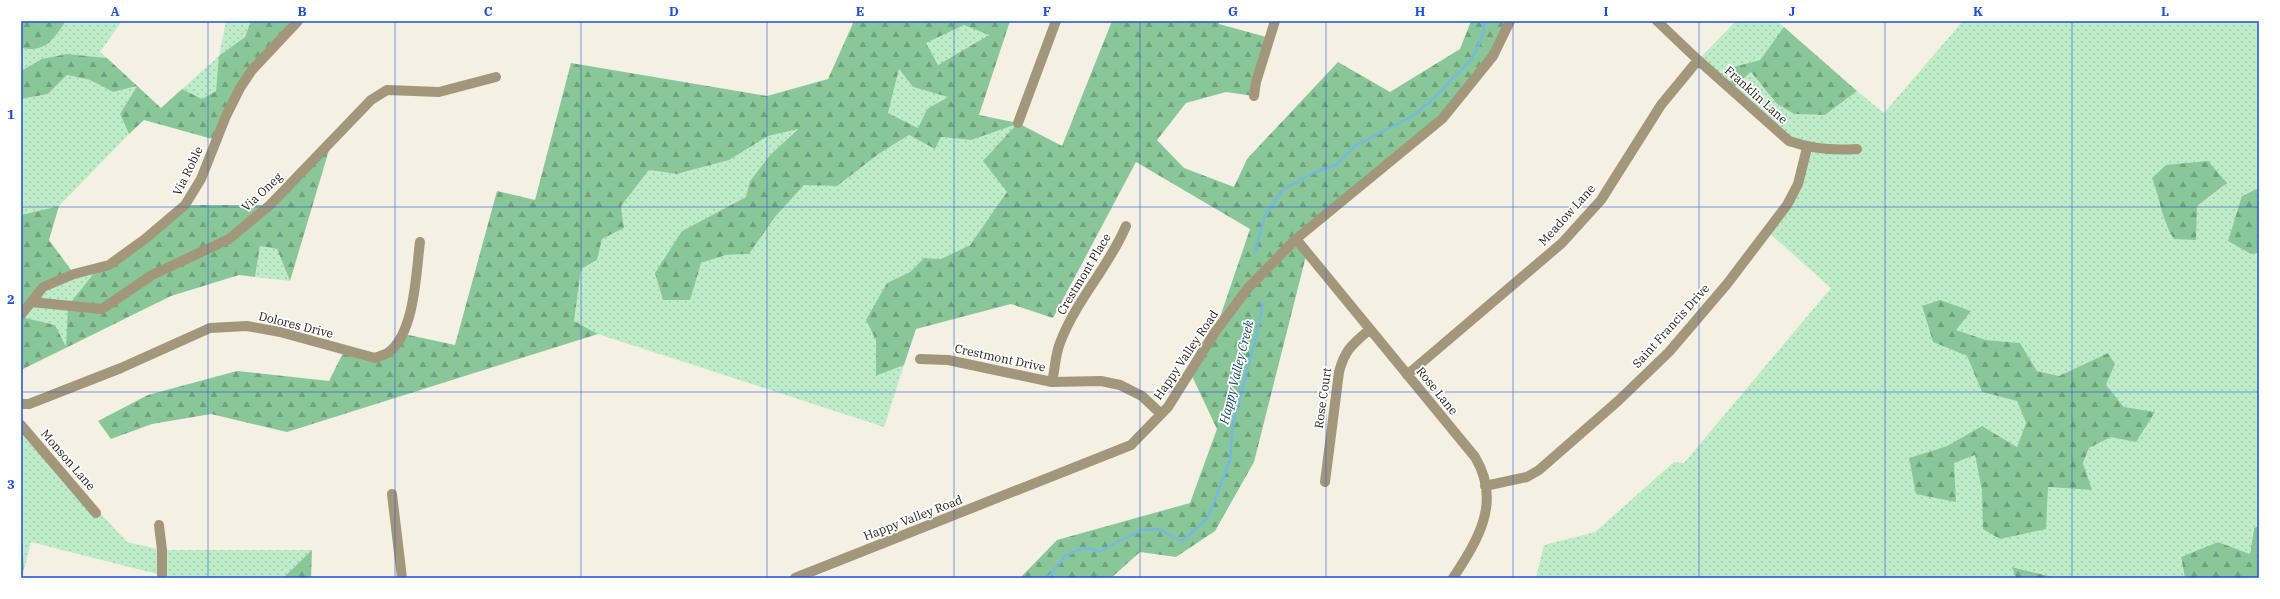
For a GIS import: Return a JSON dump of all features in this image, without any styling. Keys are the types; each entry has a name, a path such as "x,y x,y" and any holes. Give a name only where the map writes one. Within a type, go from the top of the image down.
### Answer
{"street":[{"name":"Via Roble","path":"21,315 43,287 74,274 109,265 146,239 185,205 201,179 226,116 240,88 252,70 298,21"},
{"path":"1018,123 1056,21"},
{"path":"1254,96 1256,82 1275,21"},
{"name":"Happy Valley Road","path":"796,578 1113,454 1131,445 1168,407 1215,332 1248,288 1296,239 1442,119 1493,56 1510,21"},
{"name":"Franklin Lane","path":"1657,21 1698,60 1789,141 1807,148 1836,150 1857,149"},
{"name":"Meadow Lane","path":"1407,375 1562,244 1601,200 1660,105 1698,60"},
{"name":"Via Oneg","path":"31,302 102,309 152,275 229,239 270,205 371,100 387,90 439,92 496,77"},
{"name":"Saint Francis Drive","path":"1485,486 1527,477 1539,470 1618,401 1669,352 1727,284 1776,222 1798,184 1807,148"},
{"name":"Crestmont Place","path":"1052,382 1060,344 1092,283 1118,245 1126,226"},
{"name":"Rose Lane","path":"1296,239 1475,458 1483,471 1486,509 1483,526 1475,545 1453,578"},
{"name":"Dolores Drive","path":"21,404 29,404 121,368 210,328 247,326 280,332 375,358 389,352 404,334 414,295 420,242"},
{"name":"Rose Court","path":"1325,482 1339,372 1343,357 1347,349 1370,329"},
{"name":"Crestmont Drive","path":"920,359 948,360 1052,382 1101,381 1120,385 1142,396 1161,414"},
{"name":"Monson Lane","path":"21,425 96,513"},
{"path":"392,494 402,578"},
{"path":"159,524 162,550 162,578"}],"green space":[{"path":"21,21 66,21 53,39 48,43 37,48 30,49 21,48"},
{"path":"66,21 122,21 100,52 107,58 72,55 53,57 43,60 21,71 21,48 37,49 48,44"},
{"path":"226,21 251,21 245,37 220,56 216,91 202,99 182,89 219,56"},
{"path":"251,21 298,21 252,70 216,140 144,120 129,134 120,114 137,86 113,92 90,80 67,75 48,94 21,99 21,71 42,59 67,54 107,58 161,108 182,89 202,99 216,91 219,56 245,37"},
{"path":"854,21 1010,21 979,115 1018,123 1062,146 1112,21 1219,21 1219,24 1270,38 1254,96 1226,92 1186,103 1157,140 1184,168 1234,187 1247,159 1338,62 1390,92 1460,49 1471,21 1510,21 1493,56 1442,119 1296,239 1307,252 1254,462 1215,531 1176,557 1140,552 1111,578 1020,578 1057,540 1190,503 1217,429 1190,372 1215,332 1250,229 1136,162 1053,318 1011,304 916,329 904,365 876,376 876,340 866,320 887,283 910,272 924,258 941,259 970,245 1007,192 983,161 1017,124 971,140 941,137 935,149 909,135 880,153 837,186 804,185 775,217 749,254 726,255 701,263 690,300 663,300 655,273 682,231 746,197 750,181 770,155 798,129 768,136 729,160 677,174 649,170 621,206 624,228 602,239 597,260 581,269 574,321 598,334 287,432 211,414 152,424 111,439 98,421 148,395 237,371 329,381 344,351 375,358 404,334 455,345 497,191 535,200 571,63 767,96 828,79","holes":["964,25 989,35 938,65 926,43","899,69 913,87 948,97 927,109 918,128 888,113"]},
{"path":"1736,21 1777,21 1784,27 1760,60 1730,68 1732,90 1751,72 1777,104 1794,114 1825,115 1857,91 1884,113 1963,21 2259,21 2259,188 2242,196 2251,254 2259,253 2259,526 2253,529 2250,554 2218,542 2181,557 2185,578 2057,578 2013,567 2016,578 1536,578 1544,545 1595,532 1674,462 1684,463 1831,288 1768,232 1787,205 1807,148 1789,141 1698,60","holes":["2152,178 2227,183 2197,206 2166,226 2162,204","1922,306 1970,311 1955,330 1986,340 2020,343 2037,371 2059,376 2108,353 2115,364 2106,385 2124,407 2111,437 2089,448 2083,463 2091,490 2048,487 1982,491 1975,455 1954,463 1910,458 1947,446 1982,426 2017,447 2026,423 2017,401 1982,392 1967,356 1933,342"]},
{"path":"964,25 990,35 938,66 925,43"},
{"path":"1784,27 1857,91 1825,115 1794,114 1777,104 1751,72 1731,90 1730,68 1760,60"},
{"path":"899,69 913,87 949,97 927,109 918,128 888,113"},
{"path":"67,75 90,80 113,92 137,86 120,114 129,134 59,206 21,215 21,99 48,94"},
{"path":"1018,123 1007,192 989,220 970,245 941,259 924,258 910,272 887,283 876,340 877,376 904,365 884,427 598,334 574,321 581,269 597,260 602,239 624,228 621,206 649,170 678,174 729,160 768,136 798,128 770,155 750,181 746,197 682,231 701,263 726,255 749,254 775,217 804,184 837,186 880,153 909,135 935,149 941,137 971,140"},
{"path":"332,140 290,281 277,249 260,246 255,277 239,275 171,296 21,370 21,317 55,325 66,347 68,306 98,268 185,205 270,205"},
{"path":"2208,161 2227,183 2197,206 2196,240 2174,239 2164,218 2152,178 2166,165"},
{"path":"2259,188 2259,253 2251,254 2228,241 2242,196"},
{"path":"59,206 49,240 74,274 43,287 21,315 21,215"},
{"path":"260,246 277,249 290,281 255,277"},
{"path":"98,268 66,348 21,317 43,287"},
{"path":"1940,300 1971,311 1956,330 1986,340 2020,343 2037,371 2059,376 2108,353 2115,364 2106,385 2124,407 2155,412 2136,442 2111,437 2089,448 2083,463 2092,490 2048,487 2046,529 2000,539 1983,529 1982,491 1975,455 1954,463 1956,502 1916,494 1909,458 1947,446 1982,426 2017,447 2026,423 2017,401 1982,392 1967,356 1933,342 1922,306"},
{"path":"22,428 127,542 162,550 312,550 283,578 162,578 161,575 31,542 22,578 21,578 21,568 24,569 21,519"},
{"path":"21,519 24,570 21,568"},
{"path":"2259,526 2259,578 2185,578 2181,557 2218,542 2250,554 2254,528"},
{"path":"312,550 311,578 283,578"},
{"path":"2012,567 2057,578 2016,578"}],"waterway":[{"name":"Happy Valley Creek","path":"1255,252 1265,216 1282,190 1315,172 1336,165 1355,146 1414,115 1432,100 1472,59 1482,38 1485,21"},
{"name":"Happy Valley Creek","path":"1048,578 1065,556 1084,548 1100,551 1142,530 1158,529 1182,541 1208,518 1230,460 1233,422 1255,342 1263,303"}]}
